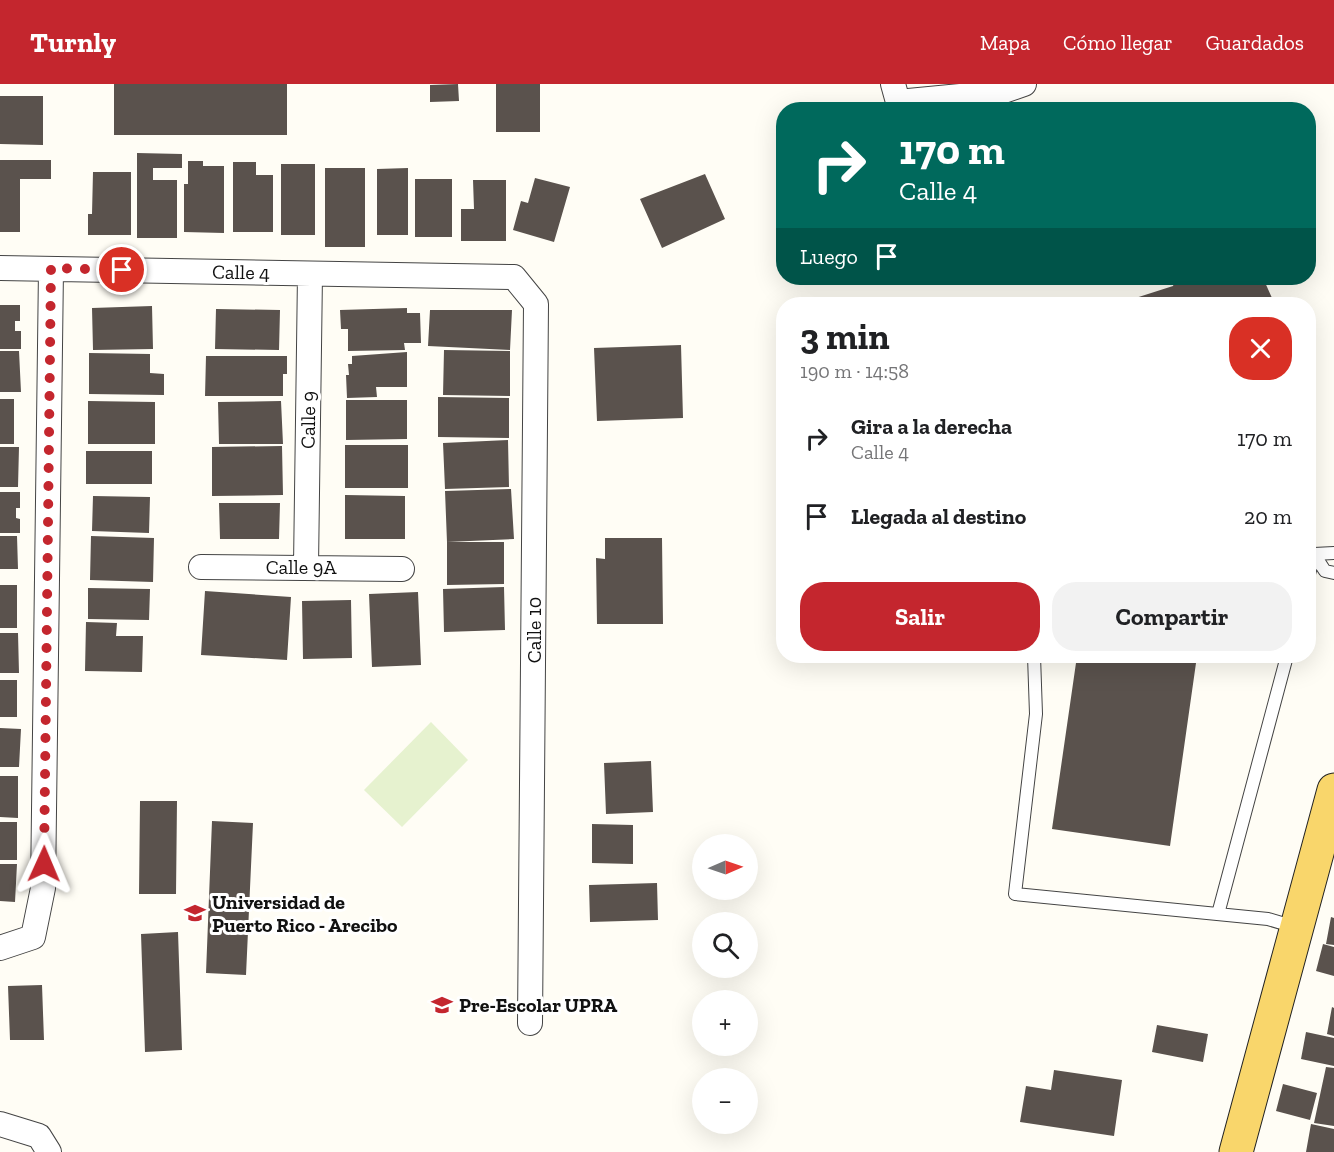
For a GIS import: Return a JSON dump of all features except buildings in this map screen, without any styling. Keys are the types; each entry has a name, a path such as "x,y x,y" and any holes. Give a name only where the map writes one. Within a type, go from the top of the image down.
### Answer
{"main road":[{"path":"1236,1152 1296,927 1324,861 1334,790"}],"street":[{"path":"892,84 898,102 1001,92 1024,84"},
{"name":"Calle 4","path":"0,268 482,277"},
{"path":"0,948 33,938 43,888 51,268"},
{"name":"Calle 9","path":"306,566 310,274"},
{"name":"Calle 10","path":"482,277 514,278 536,304 530,1023"},
{"name":"Calle 9A","path":"201,567 306,566 402,569"},
{"path":"0,1124 39,1136 49,1152"}],"lane":[{"path":"1316,554 1334,553"},
{"path":"1316,560 1325,571 1334,573"},
{"path":"1034,663 1036,714 1015,894 1268,919 1296,927"},
{"path":"1218,914 1285,663"}],"green space":[{"path":"431,722 468,760 402,827 364,790"}],"place":[{"name":"Universidad de Puerto Rico - Arecibo","path":"195,913"},
{"name":"Pre-Escolar UPRA","path":"442,1005"}],"route":[{"path":"44,864 51,268 122,270"}]}
